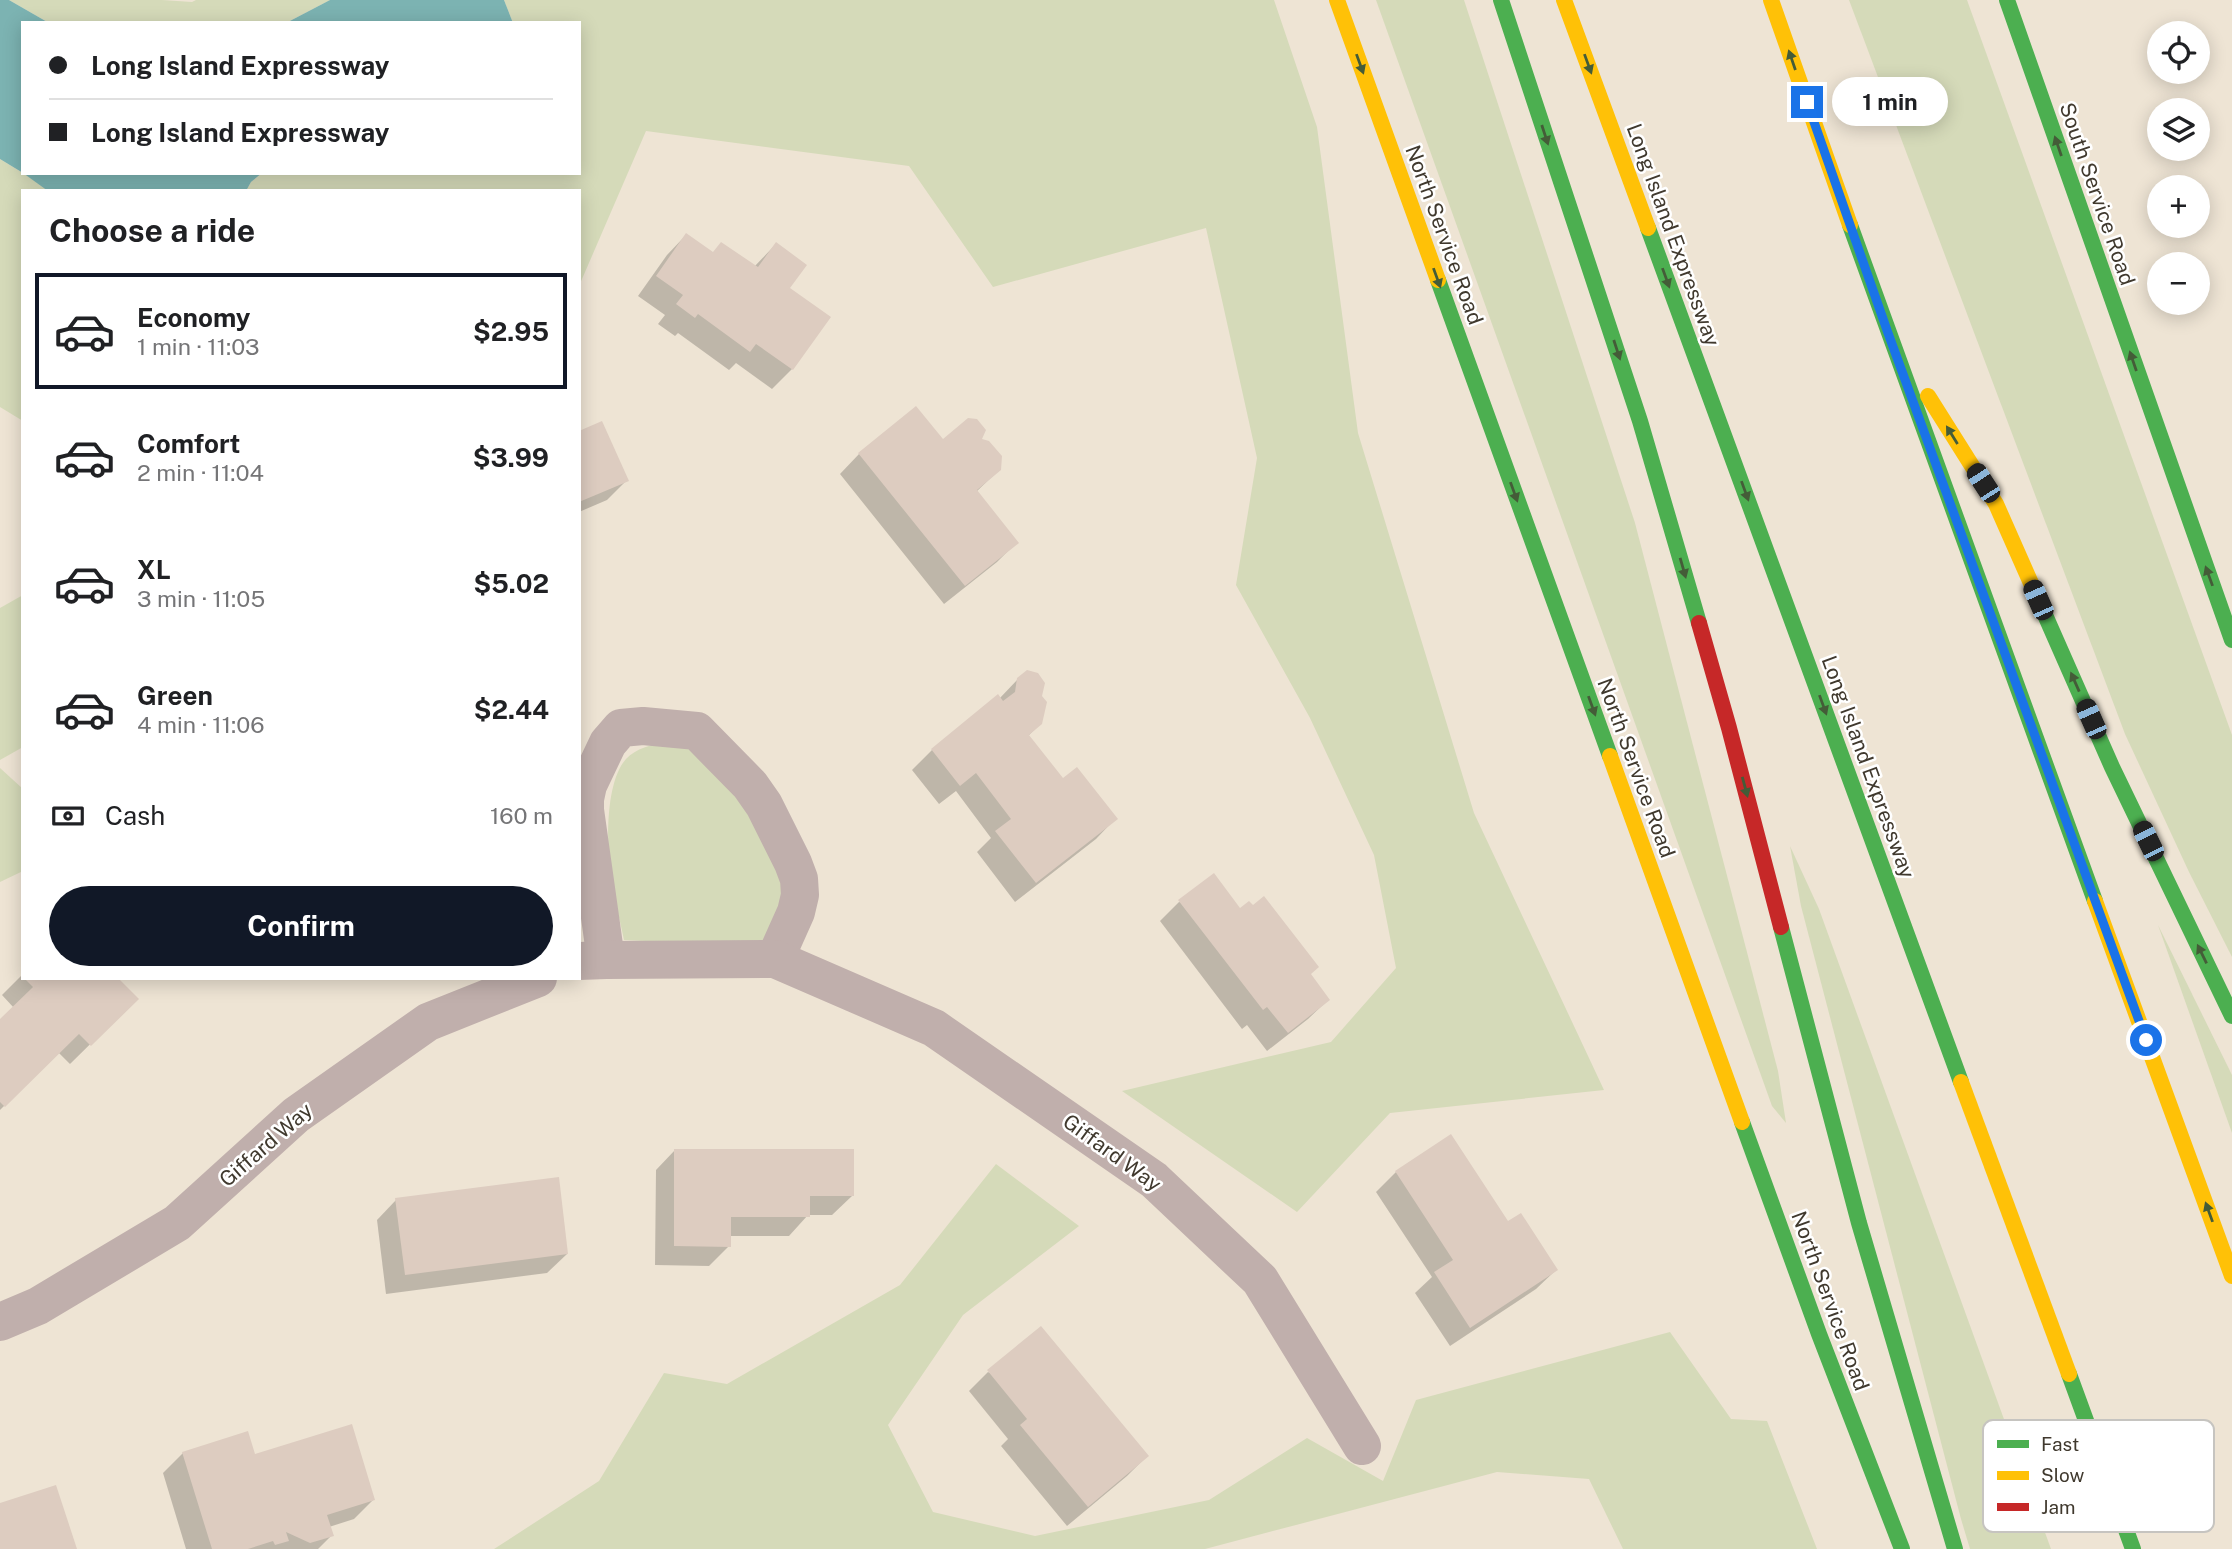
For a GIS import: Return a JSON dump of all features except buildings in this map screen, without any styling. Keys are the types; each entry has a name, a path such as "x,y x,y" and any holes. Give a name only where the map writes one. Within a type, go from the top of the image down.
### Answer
{"main road":[{"name":"North Service Road","path":"1337,0 1819,1334 1902,1549"},
{"path":"1501,0 1640,421 1730,728 1859,1223 1955,1549"},
{"name":"Long Island Expressway","path":"1564,0 2086,1420"},
{"path":"1771,0 1888,333 2232,1276"},
{"name":"South Service Road","path":"2007,0 2232,640"},
{"path":"1888,333 1996,504 2112,767 2232,1016"},
{"name":"Long Island Expressway","path":"2127,1532 2133,1549"}],"street":[{"name":"Giffard Way","path":"775,960 796,912 800,895 799,879 764,805 750,785 697,731 635,726 621,728 608,743 588,785 585,799 593,961 775,960 934,1028 1154,1180 1260,1280 1362,1446"},
{"name":"Giffard Way","path":"0,1322 38,1306 177,1223 296,1115 428,1022 533,980"}],"green space":[{"path":"9,0 330,0 290,21 46,21"},
{"path":"504,0 1274,0 1317,127 1358,433 1474,813 1604,1090 1390,1113 1297,1212 1122,1091 1331,1042 1396,968 1374,855 1310,718 1236,585 1257,458 1206,228 993,287 909,166 646,131 581,281 581,189 247,189 260,175 581,175 581,21 512,21"},
{"path":"1376,0 1464,0 1635,523 1778,1071 1786,1123 1772,1106"},
{"path":"1849,0 1967,0 2232,735 2232,957 2125,734"},
{"path":"0,159 46,189 21,189 21,420 0,407"},
{"path":"21,596 21,748 0,760 0,608"},
{"path":"665,742 695,749 754,806 788,902 769,947 624,940 613,890 608,849 612,793 620,768 630,755"},
{"path":"0,768 21,787 21,872 0,882"},
{"path":"1790,846 1819,909 2004,1420 1983,1420 1983,1532 2045,1532 2051,1549 1970,1549 1801,906"},
{"path":"2158,925 2232,1075 2232,1133"},
{"path":"996,1164 1079,1226 963,1315 888,1425 933,1512 1035,1536 1209,1500 1307,1438 1383,1481 1416,1400 1670,1332 1731,1419 1767,1421 1817,1549 1623,1549 1589,1479 1497,1472 1205,1549 494,1549 599,1481 664,1373 727,1384 900,1285"}],"water":[{"path":"0,0 9,0 46,21 21,21 21,172 0,159"},
{"path":"330,0 504,0 512,21 290,21"},
{"path":"26,175 260,175 247,189 45,189"}],"traffic: fast":[{"path":"1501,0 1640,421 1699,623"},
{"path":"2007,0 2232,640"},
{"path":"1850,225 2095,901"},
{"path":"1648,228 1961,1082"},
{"path":"1438,280 1610,756"},
{"path":"2034,590 2112,767 2232,1016"},
{"path":"1781,927 1859,1223 1955,1549"},
{"path":"1742,1122 1819,1334 1902,1549"},
{"path":"2069,1374 2086,1420"},
{"path":"2127,1532 2133,1549"}],"traffic: slow":[{"path":"1337,0 1438,280"},
{"path":"1564,0 1648,228"},
{"path":"1771,0 1850,225"},
{"path":"1928,396 1996,504 2034,590"},
{"path":"1610,756 1742,1122"},
{"path":"2095,901 2232,1276"},
{"path":"1961,1082 2069,1374"}],"traffic: jam":[{"path":"1699,623 1781,927"}],"route":[{"path":"1807,102 1888,333 2146,1040"}]}
